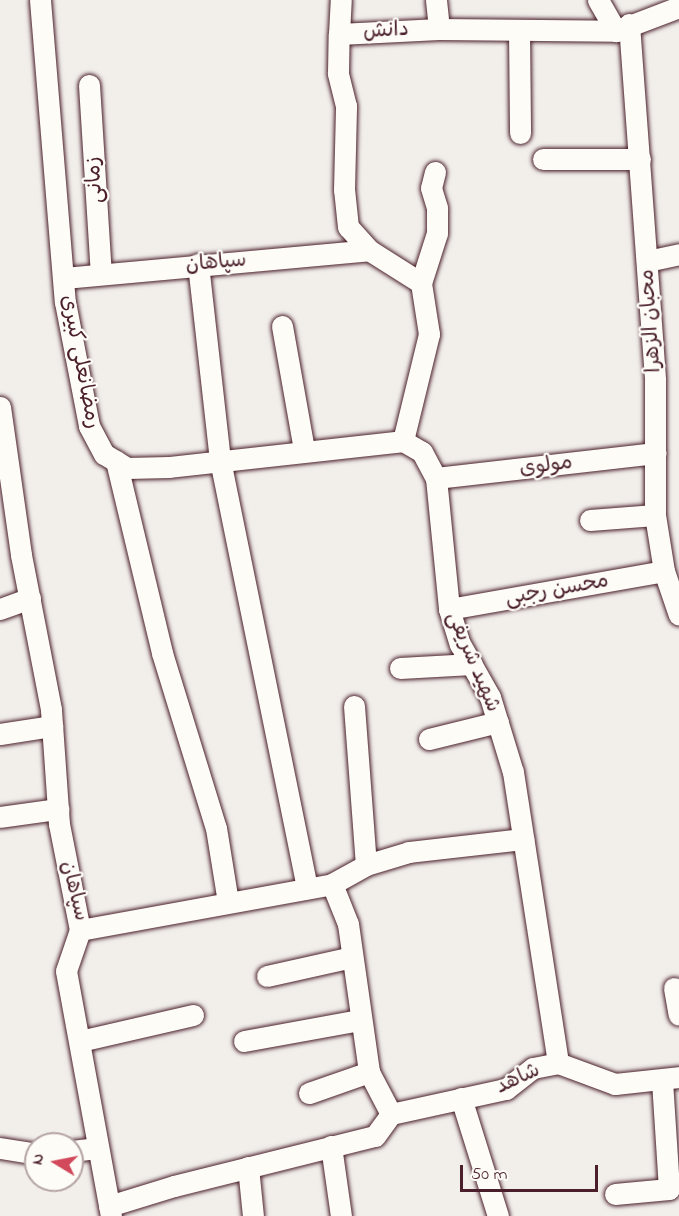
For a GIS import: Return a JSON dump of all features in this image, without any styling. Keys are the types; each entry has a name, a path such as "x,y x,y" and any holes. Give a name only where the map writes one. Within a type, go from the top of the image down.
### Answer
{"street":[{"name":"رمضانعلی کبیری","path":"40,0 64,278 89,426 104,454 116,461"},
{"path":"339,34 341,0"},
{"path":"436,0 439,29"},
{"path":"598,0 623,27"},
{"name":"دانش","path":"421,283 369,250 348,227 344,190 346,106 338,73 339,34 439,29 519,31 623,27 679,7"},
{"name":"محبان الزهرا","path":"623,27 640,159 647,261 656,453 655,516 664,571 679,615"},
{"path":"519,31 520,134"},
{"name":"زمانی","path":"89,85 101,274"},
{"path":"543,159 640,159"},
{"path":"116,461 127,468 403,441 429,334 421,283 437,233 437,208 431,188 435,172"},
{"name":"سپاهان","path":"64,278 369,250"},
{"path":"647,261 679,254"},
{"path":"198,264 220,460 307,888"},
{"path":"282,326 304,450"},
{"name":"سپاهان","path":"0,407 52,726 58,809 80,930 332,884 366,865 409,852 523,839"},
{"name":"شهید شریفی","path":"403,441 422,452 436,478 449,609 472,664 490,698 513,772 558,1063"},
{"name":"مولوی","path":"436,478 656,453"},
{"path":"116,461 162,653 216,828 228,902"},
{"path":"590,520 655,516"},
{"name":"محسن رجبی","path":"449,609 664,571"},
{"path":"0,609 30,598"},
{"path":"400,668 472,664"},
{"path":"354,706 366,865"},
{"path":"429,739 498,722"},
{"path":"0,734 52,726"},
{"path":"0,817 58,809"},
{"path":"80,930 66,971 110,1211 248,1167 375,1136 391,1114 369,1072 348,924 332,884"},
{"path":"267,976 352,957"},
{"path":"675,988 679,1015"},
{"path":"80,1041 193,1015"},
{"path":"244,1041 360,1020"},
{"name":"شاهد","path":"391,1114 506,1089 533,1068 558,1063 615,1084 671,1079"},
{"path":"309,1093 369,1072"},
{"path":"615,1194 669,1189 671,1079"},
{"path":"460,1098 498,1216"},
{"path":"331,1146 341,1216"},
{"path":"0,1148 24,1152"},
{"path":"84,1150 98,1148"},
{"path":"248,1167 253,1216"}]}
